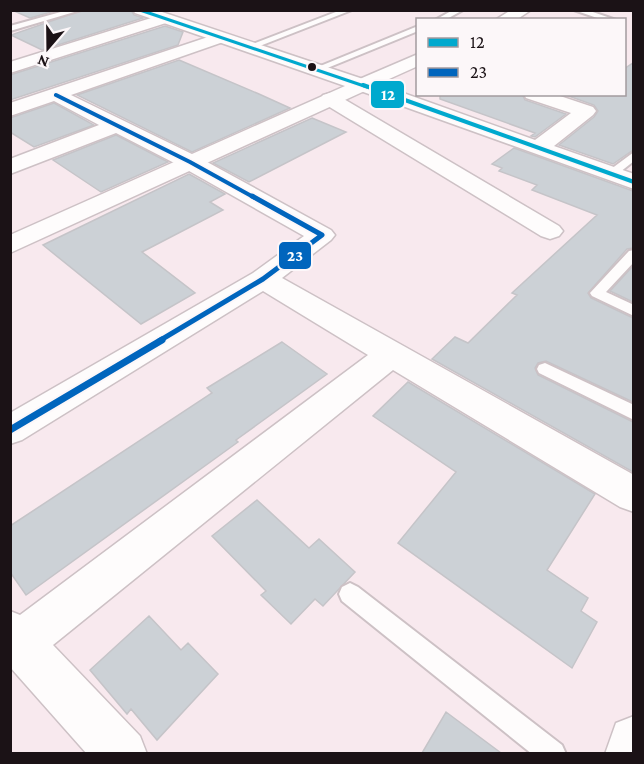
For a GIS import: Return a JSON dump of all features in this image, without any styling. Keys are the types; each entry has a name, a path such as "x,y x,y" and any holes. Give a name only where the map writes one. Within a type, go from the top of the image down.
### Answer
{"street":[{"path":"140,10 317,69 633,182"},
{"path":"506,18 524,10"},
{"path":"10,68 164,19"},
{"path":"10,110 220,38"},
{"path":"10,245 416,59"},
{"path":"10,430 263,279 322,235 190,162 56,95"},
{"path":"538,148 593,106 542,96"},
{"path":"330,99 550,231"},
{"path":"369,123 419,105"},
{"path":"10,167 117,125"},
{"path":"263,279 633,495"},
{"path":"122,753 15,638 391,354"},
{"path":"630,753 633,741"}],"lane":[{"path":"10,30 78,10"},
{"path":"249,47 349,10"},
{"path":"442,18 460,10"},
{"path":"577,10 607,18"},
{"path":"317,69 416,28"},
{"path":"611,174 633,155"},
{"path":"633,254 597,294 633,310"},
{"path":"545,369 633,413"},
{"path":"350,594 553,753"}],"building":[{"path":"12,10 58,10 30,18"},
{"path":"83,10 131,10 134,15 143,18 42,50 11,35"},
{"path":"165,26 183,32 178,45 10,100 10,75"},
{"path":"179,60 290,108 192,152 77,95"},
{"path":"633,63 633,150 613,164 559,145 594,117 598,111 594,105 569,96 626,96 626,68"},
{"path":"440,96 523,96 525,100 566,114 535,137 531,136 535,133 440,99"},
{"path":"54,103 94,125 34,147 10,132 10,118"},
{"path":"312,118 346,132 249,182 213,163"},
{"path":"116,135 168,162 101,192 53,160"},
{"path":"514,148 633,191 633,248 627,249 588,293 591,298 633,318 633,402 546,361 538,363 535,368 538,375 633,422 633,472 432,359 455,337 468,343 517,295 512,293 597,215 532,190 537,185 499,171 502,168 492,164"},
{"path":"189,174 225,194 210,202 223,210 142,252 195,293 141,324 43,245"},
{"path":"633,266 633,302 610,291"},
{"path":"282,342 327,374 236,440 238,442 26,595 10,572 10,526 212,393 207,388"},
{"path":"408,382 595,494 547,570 588,598 581,611 597,622 572,668 398,543 456,472 373,416"},
{"path":"257,500 309,548 319,539 355,572 323,606 315,599 291,624 261,595 266,591 212,536"},
{"path":"149,616 181,650 188,643 218,674 157,740 131,709 127,714 90,670"},
{"path":"446,712 501,753 422,753"}],"transit line":[{"name":"12","path":"140,10 317,69 634,182"},
{"name":"23","path":"10,430 263,279 322,235 190,162 56,95"}]}
